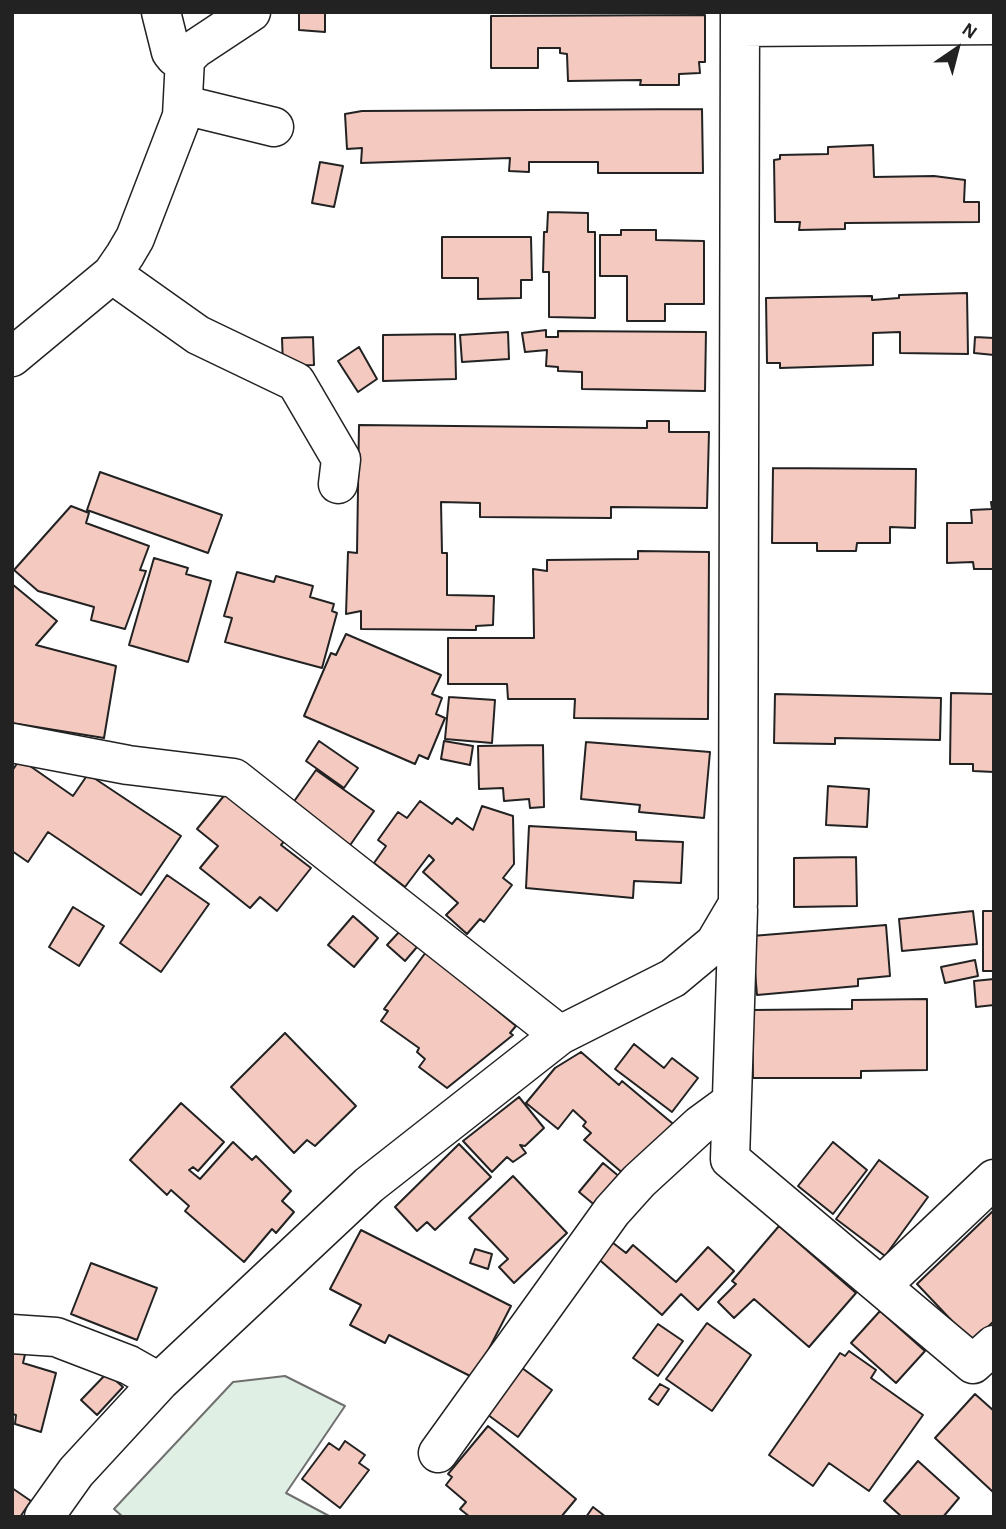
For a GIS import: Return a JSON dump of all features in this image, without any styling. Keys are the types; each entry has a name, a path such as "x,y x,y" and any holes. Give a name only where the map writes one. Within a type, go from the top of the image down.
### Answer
{"street":[{"path":"161,12 171,52 174,57 185,59"},
{"path":"12,357 112,274 135,238 177,130 184,105 185,59 195,49 251,12"},
{"path":"987,1364 881,1286 730,1159 730,1104 738,904 740,20 994,25"},
{"path":"184,105 274,127"},
{"path":"112,274 198,335 296,382 341,459 338,484"},
{"path":"12,743 128,765 234,778 560,1035"},
{"path":"44,1517 76,1472 159,1382 369,1185 560,1035 673,978 715,943 738,904"},
{"path":"438,1453 578,1255 612,1212 639,1181 689,1135 730,1104"},
{"path":"881,1286 994,1179"},
{"path":"12,1334 56,1337 129,1366 159,1382"}],"green space":[{"path":"285,1376 345,1406 286,1493 331,1517 123,1517 114,1509 233,1382"}],"building":[{"path":"299,12 325,12 325,32 299,30"},
{"path":"705,15 705,62 699,62 700,73 679,74 679,85 640,85 641,80 568,81 567,54 560,53 560,48 538,48 538,68 491,68 491,16"},
{"path":"702,109 703,173 598,173 598,162 529,162 529,172 509,171 510,158 361,163 362,148 347,149 345,114 362,111"},
{"path":"873,145 874,177 934,176 965,180 964,202 979,202 979,222 845,223 845,229 799,230 800,222 775,222 774,160 780,159 780,155 828,154 828,147"},
{"path":"320,162 343,166 334,207 312,203"},
{"path":"548,212 588,213 588,232 595,232 595,318 549,317 549,272 543,272 544,232 547,232"},
{"path":"621,230 656,230 656,240 704,241 704,304 665,304 665,321 627,321 627,276 600,276 600,235 621,235"},
{"path":"442,237 531,237 532,280 521,280 521,298 478,299 478,278 442,278"},
{"path":"967,293 968,354 900,353 900,332 873,333 873,365 780,368 780,363 767,363 766,298 872,296 872,300 899,298 899,295"},
{"path":"546,330 546,337 558,337 558,331 706,332 705,391 582,389 582,372 558,371 558,367 546,366 547,350 525,352 522,333"},
{"path":"508,332 509,359 462,362 460,335"},
{"path":"455,334 456,379 383,381 383,335"},
{"path":"313,337 314,365 283,366 282,338"},
{"path":"975,337 994,338 994,355 974,353"},
{"path":"359,347 377,379 358,392 338,361"},
{"path":"647,421 669,421 669,432 709,432 707,508 611,507 611,518 480,517 480,503 441,502 442,553 447,553 447,595 494,596 493,625 476,626 476,630 361,629 361,611 346,614 348,552 357,553 359,425 647,428"},
{"path":"773,468 916,469 915,528 890,527 890,543 857,543 856,551 817,551 817,543 772,543"},
{"path":"100,472 222,515 208,553 87,510"},
{"path":"991,502 994,502 994,569 974,569 973,562 947,563 947,523 972,523 971,510 992,509"},
{"path":"71,506 89,513 86,523 149,546 140,570 146,571 125,629 91,620 94,607 38,591 14,570"},
{"path":"638,551 709,552 708,719 574,718 575,699 508,699 507,684 448,684 448,638 534,638 533,569 547,571 547,560 638,559"},
{"path":"154,558 188,568 186,574 211,581 188,662 129,645"},
{"path":"237,572 274,582 276,576 313,586 310,597 334,604 332,611 337,613 322,668 225,642 232,618 224,616"},
{"path":"12,584 57,621 36,645 116,666 104,738 12,723"},
{"path":"346,634 441,675 432,694 442,698 436,714 445,718 428,759 419,755 415,764 304,716 331,653 336,655"},
{"path":"951,693 994,694 994,772 973,771 973,764 950,764"},
{"path":"775,694 941,698 940,740 835,738 835,744 774,743"},
{"path":"449,697 495,700 492,743 445,739"},
{"path":"319,741 358,768 344,788 306,761"},
{"path":"444,741 473,746 470,765 441,759"},
{"path":"586,742 710,752 704,818 639,812 640,805 581,799"},
{"path":"543,745 544,807 530,808 529,799 504,801 503,788 479,789 478,746"},
{"path":"20,759 73,796 88,774 181,836 141,895 48,832 28,862 12,851 12,771"},
{"path":"316,770 374,811 346,851 288,810"},
{"path":"828,786 869,789 867,827 826,825"},
{"path":"227,792 286,839 281,845 311,868 277,911 260,897 250,908 200,868 218,846 197,829"},
{"path":"420,801 452,824 457,818 473,830 482,806 513,816 514,864 503,878 512,885 484,922 480,919 467,934 446,915 458,903 423,872 434,860 429,855 405,887 374,863 386,846 378,840 398,812 407,818"},
{"path":"529,826 636,832 636,840 683,842 681,883 634,881 633,898 526,888"},
{"path":"856,857 857,906 794,907 794,858"},
{"path":"167,875 209,904 161,972 120,943"},
{"path":"73,907 104,926 79,966 49,947"},
{"path":"973,911 977,944 902,951 899,919"},
{"path":"983,911 994,911 994,971 983,971"},
{"path":"353,916 378,938 354,967 328,945"},
{"path":"886,925 890,976 858,979 858,986 757,995 752,936"},
{"path":"400,931 417,947 405,961 387,945"},
{"path":"426,952 516,1026 510,1033 513,1035 447,1088 419,1067 425,1059 417,1052 419,1048 381,1021 388,1011 384,1009"},
{"path":"975,960 978,976 945,983 941,967"},
{"path":"994,979 994,1005 976,1007 974,981"},
{"path":"927,999 927,1070 861,1071 861,1078 753,1078 752,1010 852,1009 852,1000"},
{"path":"285,1033 356,1106 315,1146 307,1140 294,1153 231,1087"},
{"path":"634,1044 664,1068 672,1058 698,1078 672,1112 615,1069"},
{"path":"581,1052 619,1085 622,1081 678,1128 632,1181 584,1140 591,1133 583,1126 586,1122 573,1110 558,1129 526,1103 555,1068"},
{"path":"519,1097 544,1128 525,1146 520,1145 526,1153 513,1162 507,1157 492,1172 463,1141"},
{"path":"181,1103 224,1142 198,1171 193,1167 189,1170 200,1179 233,1142 252,1160 256,1156 291,1191 282,1201 294,1212 276,1233 272,1229 244,1262 185,1211 189,1206 171,1190 167,1195 130,1160"},
{"path":"833,1142 867,1170 833,1214 798,1186"},
{"path":"459,1144 491,1177 435,1230 427,1222 417,1231 395,1207"},
{"path":"879,1160 928,1197 885,1256 836,1219"},
{"path":"603,1163 627,1183 603,1212 579,1192"},
{"path":"513,1176 567,1233 514,1283 499,1267 508,1259 469,1218"},
{"path":"994,1210 994,1321 972,1342 917,1284"},
{"path":"779,1226 856,1293 809,1347 754,1299 734,1318 718,1302 736,1284 732,1281"},
{"path":"361,1230 511,1306 474,1378 389,1335 385,1343 350,1325 361,1305 330,1289"},
{"path":"608,1239 626,1253 633,1245 676,1282 708,1247 734,1271 698,1310 681,1294 662,1315 594,1255"},
{"path":"475,1249 492,1254 488,1269 470,1263"},
{"path":"91,1263 157,1288 137,1340 71,1314"},
{"path":"880,1311 925,1351 896,1383 851,1343"},
{"path":"707,1323 751,1355 712,1411 666,1379"},
{"path":"658,1324 683,1341 658,1376 633,1358"},
{"path":"26,1350 23,1363 56,1373 41,1432 15,1424 16,1415 12,1414 12,1352"},
{"path":"849,1351 876,1370 871,1378 923,1415 869,1491 829,1463 813,1486 769,1455 840,1353 845,1356"},
{"path":"518,1365 552,1390 518,1437 484,1412"},
{"path":"107,1373 123,1387 97,1415 81,1400"},
{"path":"660,1384 669,1389 658,1405 649,1399"},
{"path":"975,1394 994,1411 993,1492 935,1438"},
{"path":"488,1426 576,1499 561,1517 470,1517 460,1509 466,1502 446,1485 452,1477 448,1474"},
{"path":"345,1441 365,1455 359,1463 369,1470 340,1508 302,1479 329,1443 339,1450"},
{"path":"918,1461 959,1498 943,1517 902,1517 884,1501"},
{"path":"12,1488 31,1501 20,1517 12,1517"},
{"path":"593,1507 606,1517 586,1517"}]}
